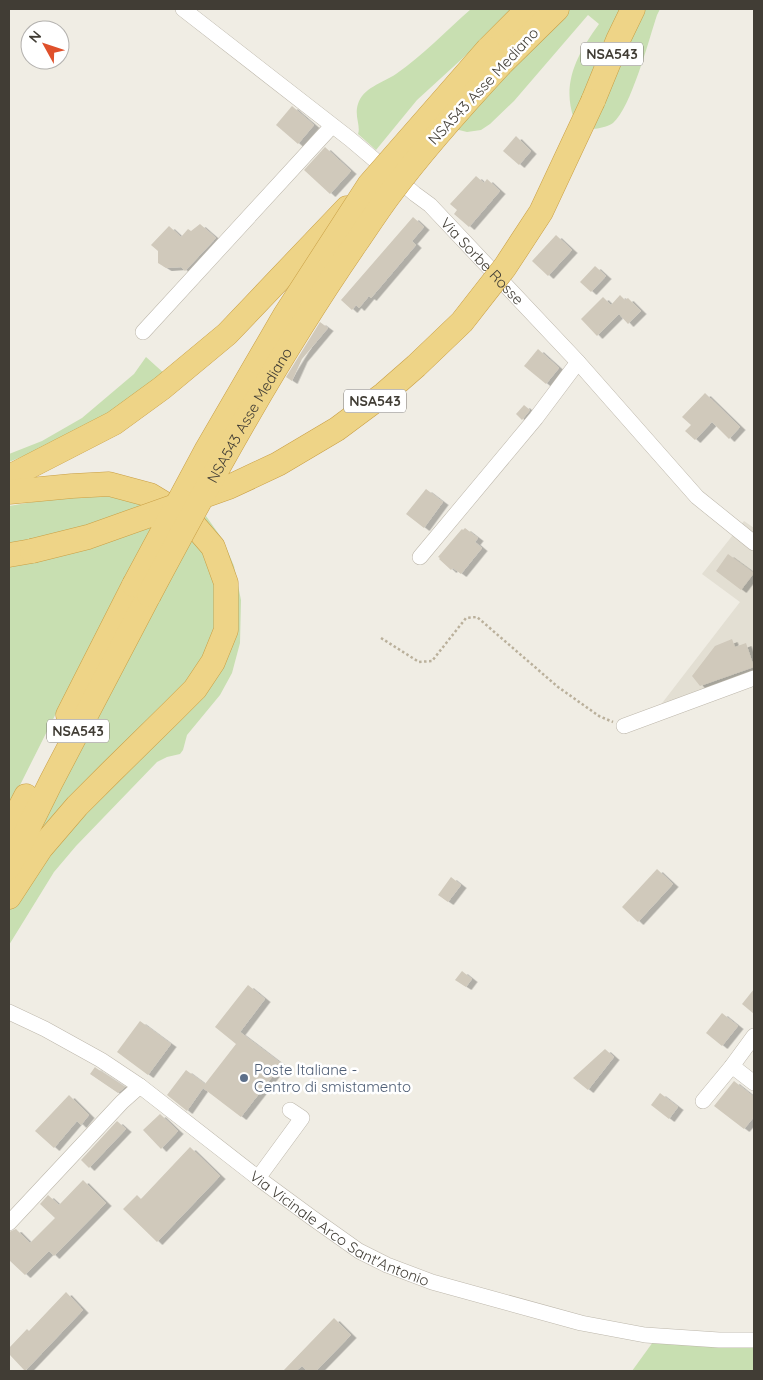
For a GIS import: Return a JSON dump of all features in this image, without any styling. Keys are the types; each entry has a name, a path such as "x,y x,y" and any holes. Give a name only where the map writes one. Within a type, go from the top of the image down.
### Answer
{"highway":[{"name":"NSA543 Asse Mediano","path":"9,830 142,590 330,280 390,194 444,126 528,9"},
{"name":"NSA543 Asse Mediano","path":"9,867 56,774 207,448 285,315 369,185 494,57 557,9"},
{"name":"NSA543","path":"9,554 32,551 88,537 229,487 278,464 336,429 384,394 462,322 505,267 541,212 633,9"},
{"name":"NSA543","path":"9,477 114,423 162,388 227,334 369,185"},
{"name":"NSA543","path":"9,492 109,484 150,495 188,518 213,548 226,583 226,630 214,662 195,689 77,806 42,848 9,897"}],"street":[{"name":"Via Sorbe Rosse","path":"183,9 430,205 578,362 698,497 754,543"},
{"path":"143,332 332,126"},
{"path":"420,558 536,418 578,362"},
{"path":"624,726 754,678"},
{"name":"Via Vicinale Arco Sant'Antonio","path":"9,1012 45,1029 101,1060 140,1086 311,1217 359,1251 387,1264 432,1282 581,1323 636,1333 709,1339 754,1340"},
{"path":"703,1101 754,1036"},
{"path":"732,1066 754,1083"},
{"path":"9,1223 122,1102 140,1086"},
{"path":"258,1178 302,1118 290,1110"}],"path":[{"path":"381,638 419,662 432,661 466,618 477,617 558,687 599,716 624,726"}],"shaded area":[{"path":"744,521 754,528 754,676 656,711 740,602 702,574"}],"green space":[{"path":"471,9 513,9 417,100 376,150 358,134 357,108 360,98 374,86 396,74 416,59"},
{"path":"564,9 627,9 574,119 569,93 574,69 584,46 599,24 588,15 514,101 490,124 481,130 467,132 455,129"},
{"path":"640,9 660,9 633,89 620,115 613,123 602,128 590,129"},
{"path":"146,357 166,375 74,435 9,462 9,454 42,441 82,418 134,374"},
{"path":"109,493 136,499 194,535 209,563 215,586 218,605 213,637 202,665 173,698 83,783 32,847 126,574 9,807 9,506 74,495"},
{"path":"206,516 223,540 234,566 241,600 240,643 232,673 220,695 187,735 180,754 157,762 76,846 54,872 9,945 9,907 41,859 230,633 202,524"},
{"path":"653,1342 754,1348 754,1371 632,1371"}],"building":[{"path":"292,106 314,125 298,144 276,125"},
{"path":"516,136 531,151 519,165 503,151"},
{"path":"325,147 351,171 330,194 304,170"},
{"path":"476,176 484,183 487,179 500,191 469,227 454,214 457,210 450,204"},
{"path":"413,217 424,227 412,241 416,245 371,298 369,296 359,308 356,305 352,310 341,300"},
{"path":"200,224 216,238 185,271 181,267 166,268 158,263 158,251 151,245 169,226 181,237 188,229 191,231"},
{"path":"556,235 572,250 548,276 532,261"},
{"path":"595,266 606,276 591,292 580,282"},
{"path":"620,295 625,300 628,298 641,311 628,324 619,314 597,336 581,319 603,297 611,305"},
{"path":"320,322 328,328 302,359 292,381 286,377"},
{"path":"538,349 559,368 546,384 524,366"},
{"path":"705,393 740,427 729,439 712,422 695,440 685,431 691,425 682,417"},
{"path":"524,405 530,410 522,420 516,414"},
{"path":"426,489 443,502 424,528 406,514"},
{"path":"465,528 478,538 475,542 482,548 461,574 453,568 451,570 438,557 461,530"},
{"path":"728,554 754,573 741,590 716,571"},
{"path":"732,639 735,647 746,643 754,667 700,686 692,676 715,646"},
{"path":"657,869 673,884 638,922 622,907"},
{"path":"451,877 461,885 448,902 438,895"},
{"path":"462,971 472,979 466,987 455,980"},
{"path":"248,985 265,999 240,1032 282,1064 241,1117 203,1088 187,1111 167,1095 186,1070 205,1084 236,1044 215,1027"},
{"path":"754,989 754,1014 742,1004"},
{"path":"722,1013 738,1026 722,1046 706,1033"},
{"path":"140,1021 171,1044 148,1075 117,1052"},
{"path":"605,1049 614,1057 588,1090 573,1078"},
{"path":"95,1067 125,1087 118,1093 90,1074"},
{"path":"734,1081 754,1097 754,1117 744,1129 714,1106"},
{"path":"660,1093 678,1107 669,1119 651,1105"},
{"path":"69,1095 89,1115 81,1125 77,1121 54,1148 35,1131"},
{"path":"160,1114 178,1131 161,1149 143,1130"},
{"path":"117,1121 126,1129 89,1168 81,1160"},
{"path":"190,1147 220,1176 157,1242 123,1209 137,1195 141,1199"},
{"path":"83,1180 106,1203 54,1256 49,1251 25,1275 9,1260 9,1232 16,1229 30,1243 55,1218 40,1204 48,1195 59,1205"},
{"path":"66,1292 83,1310 25,1371 9,1354 9,1348 27,1329 29,1331"},
{"path":"334,1318 351,1335 316,1371 307,1371 302,1366 296,1371 283,1371"}],"place":[{"name":"Poste Italiane - Centro di smistamento","path":"244,1078"}]}
